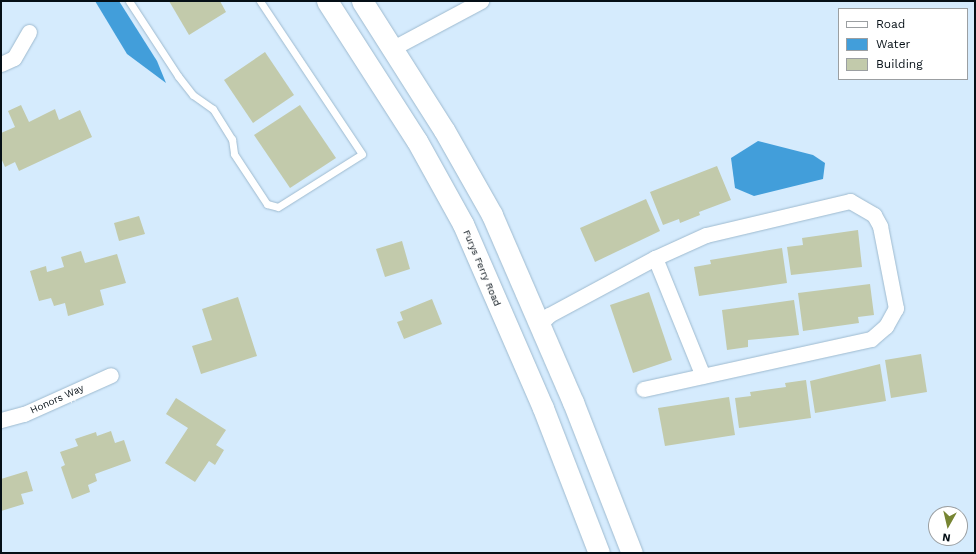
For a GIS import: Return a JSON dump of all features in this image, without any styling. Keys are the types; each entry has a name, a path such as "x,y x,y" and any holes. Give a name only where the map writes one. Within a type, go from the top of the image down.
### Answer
{"main road":[{"name":"Furys Ferry Road","path":"327,1 417,141 463,224 543,408 599,553"},
{"path":"362,1 444,130 492,215 573,402 632,553"}],"street":[{"path":"393,48 481,1"},
{"path":"1,64 14,58 29,32"},
{"path":"539,325 549,315 656,258 706,235 850,201 874,215 880,226 896,308 886,326 871,339 643,389"},
{"path":"656,258 703,376"},
{"name":"Honors Way","path":"1,420 24,414 112,375"}],"lane":[{"path":"129,1 178,76 193,95 212,109 232,139 234,154 267,204 278,207 362,154 260,1"}],"water":[{"path":"95,1 119,1 157,61 166,83 127,54"},
{"path":"758,141 813,155 825,163 823,179 754,196 735,188 731,158"}],"building":[{"path":"169,1 220,1 226,12 189,35"},
{"path":"265,52 294,95 253,123 224,80"},
{"path":"21,105 29,122 55,109 59,120 80,110 92,137 19,171 15,162 5,167 1,158 1,133 15,127 8,111"},
{"path":"300,105 336,158 290,188 254,135"},
{"path":"717,166 731,200 699,212 700,215 680,223 679,219 663,225 650,192"},
{"path":"646,199 660,231 595,262 580,228"},
{"path":"139,216 145,234 119,241 114,223"},
{"path":"858,230 862,267 791,275 787,247 803,245 802,238"},
{"path":"402,241 410,269 385,277 376,249"},
{"path":"782,248 787,283 699,296 694,267 711,264 710,260"},
{"path":"81,251 85,263 117,254 126,283 100,290 104,305 68,316 65,303 54,306 51,298 39,301 30,271 46,266 47,272 64,267 61,257"},
{"path":"870,284 874,315 858,317 859,323 803,331 798,293"},
{"path":"649,292 672,360 633,373 610,305"},
{"path":"238,297 257,356 201,374 192,346 212,340 202,309"},
{"path":"432,299 442,324 404,339 397,322 403,320 400,312"},
{"path":"794,300 799,335 748,340 748,347 727,350 722,310"},
{"path":"921,354 927,392 891,398 885,360"},
{"path":"880,364 886,401 815,413 810,381"},
{"path":"806,380 811,418 739,428 735,398 751,396 750,392 786,387 785,383"},
{"path":"729,397 735,435 665,446 658,408"},
{"path":"176,398 226,430 216,445 224,450 215,465 209,461 195,482 165,463 188,428 166,414"},
{"path":"111,431 115,443 124,440 131,461 95,474 97,481 88,485 90,492 72,499 61,467 65,465 60,452 78,446 75,439 96,432 97,436"},
{"path":"27,471 33,491 21,494 24,504 1,511 1,479"}]}
